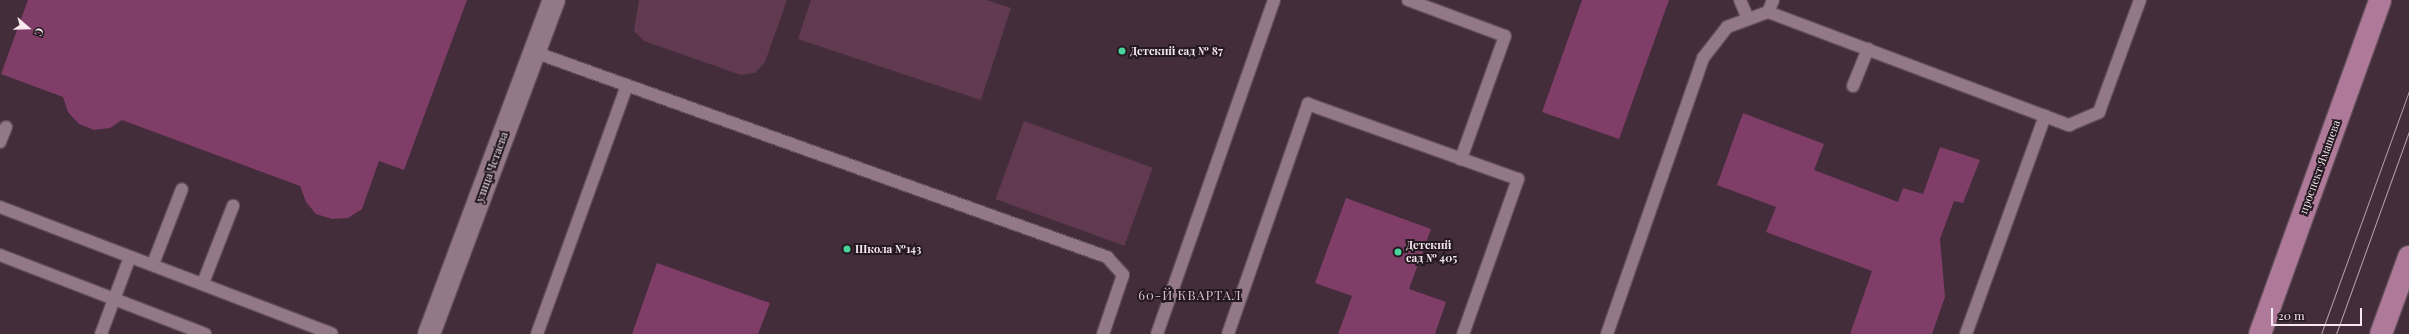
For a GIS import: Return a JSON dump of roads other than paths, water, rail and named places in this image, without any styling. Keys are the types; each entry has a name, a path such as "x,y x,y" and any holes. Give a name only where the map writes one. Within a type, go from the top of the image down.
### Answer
{"main road":[{"name":"проспект Ямашева","path":"2260,334 2380,0"},
{"path":"2381,334 2409,257"}],"street":[{"name":"улица Четаева","path":"429,334 554,0"}],"lane":[{"path":"1157,334 1274,0"},
{"path":"1408,0 1505,36 1462,159"},
{"path":"1740,0 1748,19"},
{"path":"1768,12 1773,0"},
{"path":"1607,334 1703,58 1727,27 1768,12 2069,125 2099,112 2140,0"},
{"path":"1854,86 1868,49"},
{"path":"534,52 626,88 1106,257 1123,275 1103,334"},
{"path":"537,334 626,88"},
{"path":"1228,334 1308,104 1518,179 1463,334"},
{"path":"1966,334 2045,116"},
{"path":"0,142 6,127"},
{"path":"154,264 182,189"},
{"path":"203,283 233,206"},
{"path":"0,207 130,257 154,264 332,334"},
{"path":"0,255 205,334"},
{"path":"101,334 130,257"}],"tram line":[{"path":"2321,334 2409,91"},
{"path":"2336,334 2409,131"}],"place":[{"name":"Детский сад № 87","path":"1122,51"},
{"name":"Школа №143","path":"847,249"},
{"name":"Детский сад № 405","path":"1398,252"}],"district":[{"name":"60-Й КВАРТАЛ","path":"1190,295"}]}
